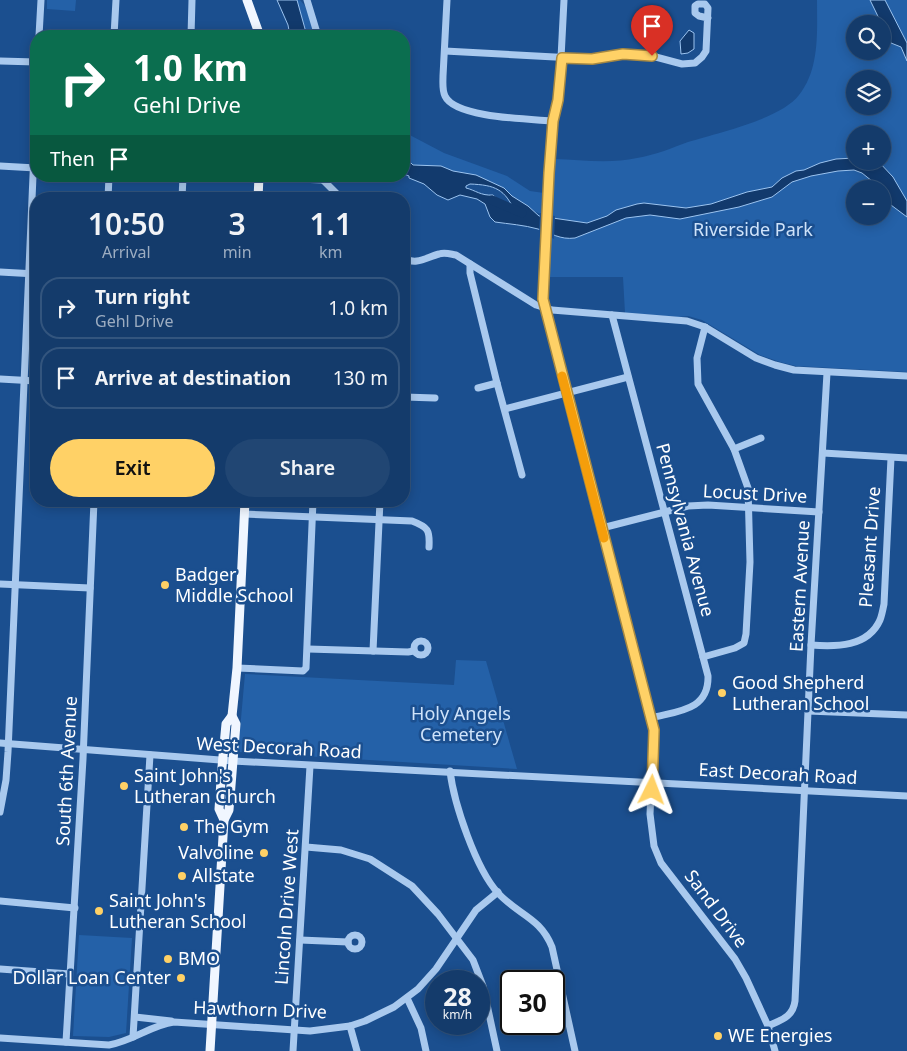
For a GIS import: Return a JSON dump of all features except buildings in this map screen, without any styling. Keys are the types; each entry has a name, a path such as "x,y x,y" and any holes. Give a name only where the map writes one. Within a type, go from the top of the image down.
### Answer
{"main road":[{"path":"247,0 258,30"},
{"path":"224,820 219,809 222,760 226,724 232,716 237,668 245,507"},
{"path":"210,1051 224,820 229,810 236,724 232,716"}],"street":[{"path":"39,30 41,0"},
{"path":"114,30 116,0"},
{"path":"190,30 192,0"},
{"path":"306,0 316,30"},
{"path":"447,0 443,89 445,97 451,103 461,108 488,115 553,121"},
{"name":"Sand Drive","path":"564,0 562,58 558,100 553,121 547,211 544,308 652,718 654,740 650,814 654,846 661,862 735,960 746,978 768,1026 775,1051"},
{"path":"445,52 592,59 623,54 652,56 682,64 695,63 706,51 708,18"},
{"path":"0,60 30,62"},
{"path":"0,166 30,168"},
{"path":"326,182 334,191"},
{"path":"410,260 416,262 441,253 456,255 544,308 687,322 705,327 756,358 794,370 907,376"},
{"path":"470,264 470,273 522,476"},
{"path":"0,272 30,274"},
{"path":"0,812 6,780 9,744 25,380 30,314"},
{"name":"Pennsylvania Avenue","path":"612,315 665,511 708,683 701,700 685,710 652,718"},
{"path":"703,657 746,645 750,562 748,488 734,449 698,384 697,358 705,327"},
{"name":"Eastern Avenue","path":"768,1026 784,1019 791,1013 795,1001 811,645 827,372"},
{"path":"505,409 628,377"},
{"path":"0,379 30,380"},
{"path":"478,388 497,383"},
{"path":"410,397 435,398"},
{"path":"734,449 762,438"},
{"path":"823,453 907,458"},
{"name":"Pleasant Drive","path":"811,645 837,647 856,643 872,632 880,620 884,604 891,458"},
{"name":"Locust Drive","path":"602,528 688,506 708,505 819,512"},
{"name":"South 6th Avenue","path":"66,1042 75,908 94,507"},
{"path":"237,668 303,671 306,668 313,507"},
{"path":"374,651 380,507"},
{"path":"244,514 412,521 424,525 430,535 429,547"},
{"path":"0,584 90,588"},
{"path":"308,649 414,651"},
{"path":"808,711 907,715"},
{"name":"West Decorah Road","path":"0,743 310,766 450,771 557,778"},
{"path":"133,1037 150,755"},
{"name":"Lincoln Drive West","path":"293,1051 310,766"},
{"path":"450,771 452,784 466,829 484,872 498,892 514,907 535,921 549,939 575,1051"},
{"name":"East Decorah Road","path":"557,778 907,796"},
{"path":"306,847 341,850 370,859 412,886 438,914 473,960 484,986 497,1051"},
{"name":"Hawthorn Drive","path":"0,1038 109,1044 123,1042 156,1026 174,1022 294,1030 330,1029 350,1026 380,1015 407,998 436,969 476,910 498,892"},
{"path":"0,901 75,908"},
{"path":"300,940 348,942"},
{"path":"0,969 70,974"},
{"path":"407,998 421,1028 426,1051"},
{"path":"135,1016 174,1022"},
{"path":"350,1026 357,1051"}],"green space":[{"path":"47,0 76,0 75,11 47,9"},
{"path":"300,0 305,6 314,30 303,30 296,1"},
{"name":"Riverside Park","path":"817,0 907,0 907,372 796,366 780,362 760,355 702,320 688,316 625,313 623,277 548,277 554,159 606,161 644,157 764,118 790,104 806,85 814,62 817,37"},
{"path":"410,135 444,153 507,176 530,191 544,193 543,215 524,207 490,183 410,164"},
{"name":"Holy Angels Cemetery","path":"456,660 486,661 517,769 238,752 245,674 454,685"},
{"path":"79,935 132,938 126,1033 109,1037 73,1036"}],"shaded area":[{"path":"277,0 297,0 305,30 289,30"},
{"path":"870,0 885,0 907,43 907,61 901,47 891,43 891,15 877,15"},
{"path":"689,30 694,33 694,49 688,53 681,54 680,41"},
{"path":"846,158 846,170 854,170 811,176 792,182 772,197 739,207 680,219 650,215 626,218 575,238 565,238 533,228 495,222 490,217 485,204 477,199 460,195 448,200 437,195 424,184 410,178 410,163 413,165 441,166 453,171 476,175 504,188 539,216 587,223 607,216 616,210 637,204 644,203 686,208 711,204 747,192 772,187 782,178 796,171 804,170 820,163","holes":["470,184 493,187 503,193 515,212 508,209 493,195 482,194 466,188"]},
{"path":"854,170 886,170 893,177 907,201 907,217 891,205 891,180 871,180 862,173"}],"pier":[{"path":"540,213 555,216 554,239 539,232"}],"waterway":[{"path":"492,200 522,213"}],"slow traffic":[{"path":"562,376 604,538"}],"place":[{"name":"Badger Middle School","path":"165,585"},
{"name":"Good Shepherd Lutheran School","path":"722,693"},
{"name":"Saint John's Lutheran Church","path":"124,786"},
{"name":"The Gym","path":"184,827"},
{"name":"Valvoline","path":"264,853"},
{"name":"Allstate","path":"182,876"},
{"name":"Saint John's Lutheran School","path":"99,911"},
{"name":"BMO","path":"168,959"},
{"name":"Dollar Loan Center","path":"181,978"},
{"name":"WE Energies","path":"718,1036"}],"route":[{"path":"652,56 623,54 597,59 562,58 558,100 553,121 543,299 632,648 652,718 654,740 652,790"}]}
